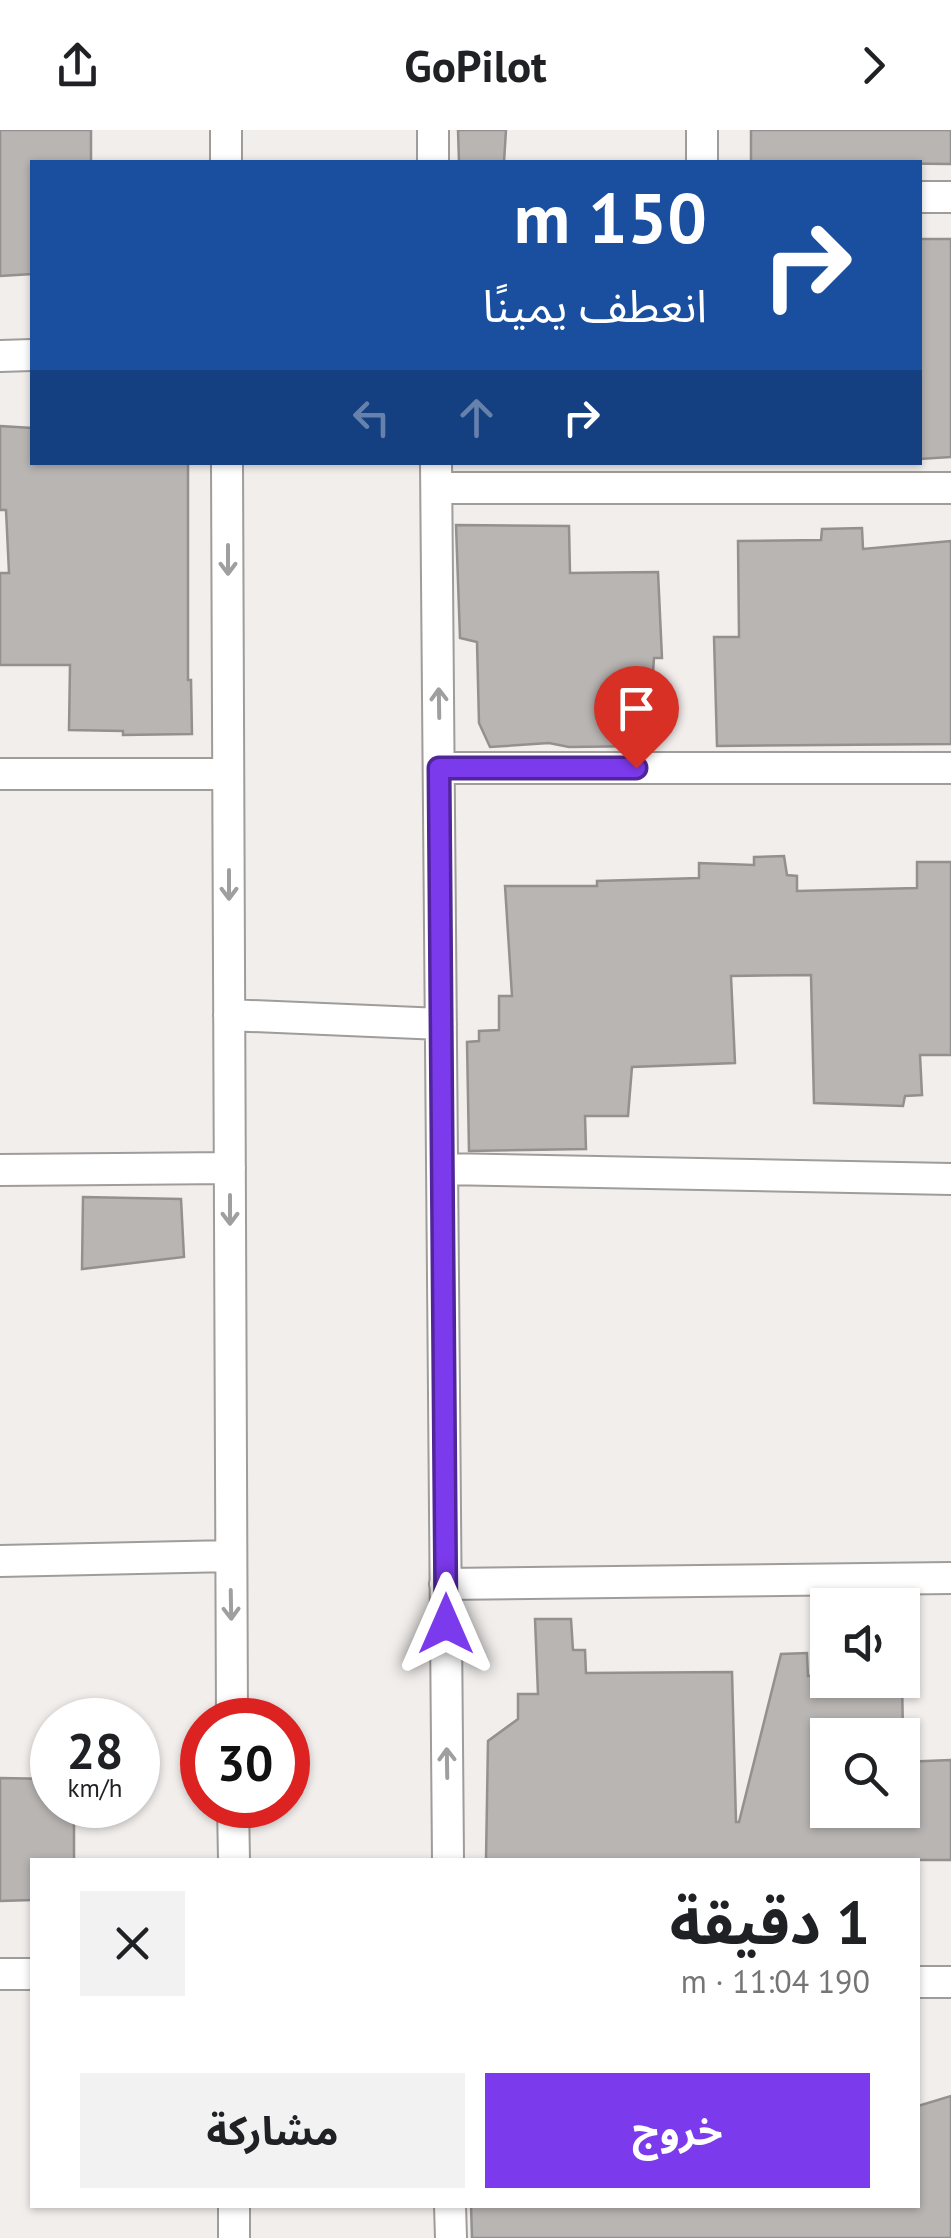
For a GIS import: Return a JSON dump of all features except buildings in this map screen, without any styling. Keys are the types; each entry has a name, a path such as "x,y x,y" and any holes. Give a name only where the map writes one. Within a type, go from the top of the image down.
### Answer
{"street":[{"path":"226,130 226,160"},
{"path":"432,130 434,160"},
{"path":"702,130 702,160"},
{"path":"922,197 951,197"},
{"path":"0,356 30,355"},
{"path":"228,465 232,1698"},
{"path":"448,1858 436,475 951,488"},
{"path":"439,768 951,768"},
{"path":"0,774 228,774"},
{"path":"229,1015 441,1024"},
{"path":"0,1170 230,1168"},
{"path":"442,1169 951,1179"},
{"path":"0,1561 231,1556"},
{"path":"445,1584 951,1578"},
{"path":"233,1828 234,1858"},
{"path":"0,1974 30,1974"},
{"path":"920,1982 951,1982"},
{"path":"234,2208 234,2238"},
{"path":"450,2208 451,2238"}],"route":[{"path":"446,1624 439,768 636,768"}]}
